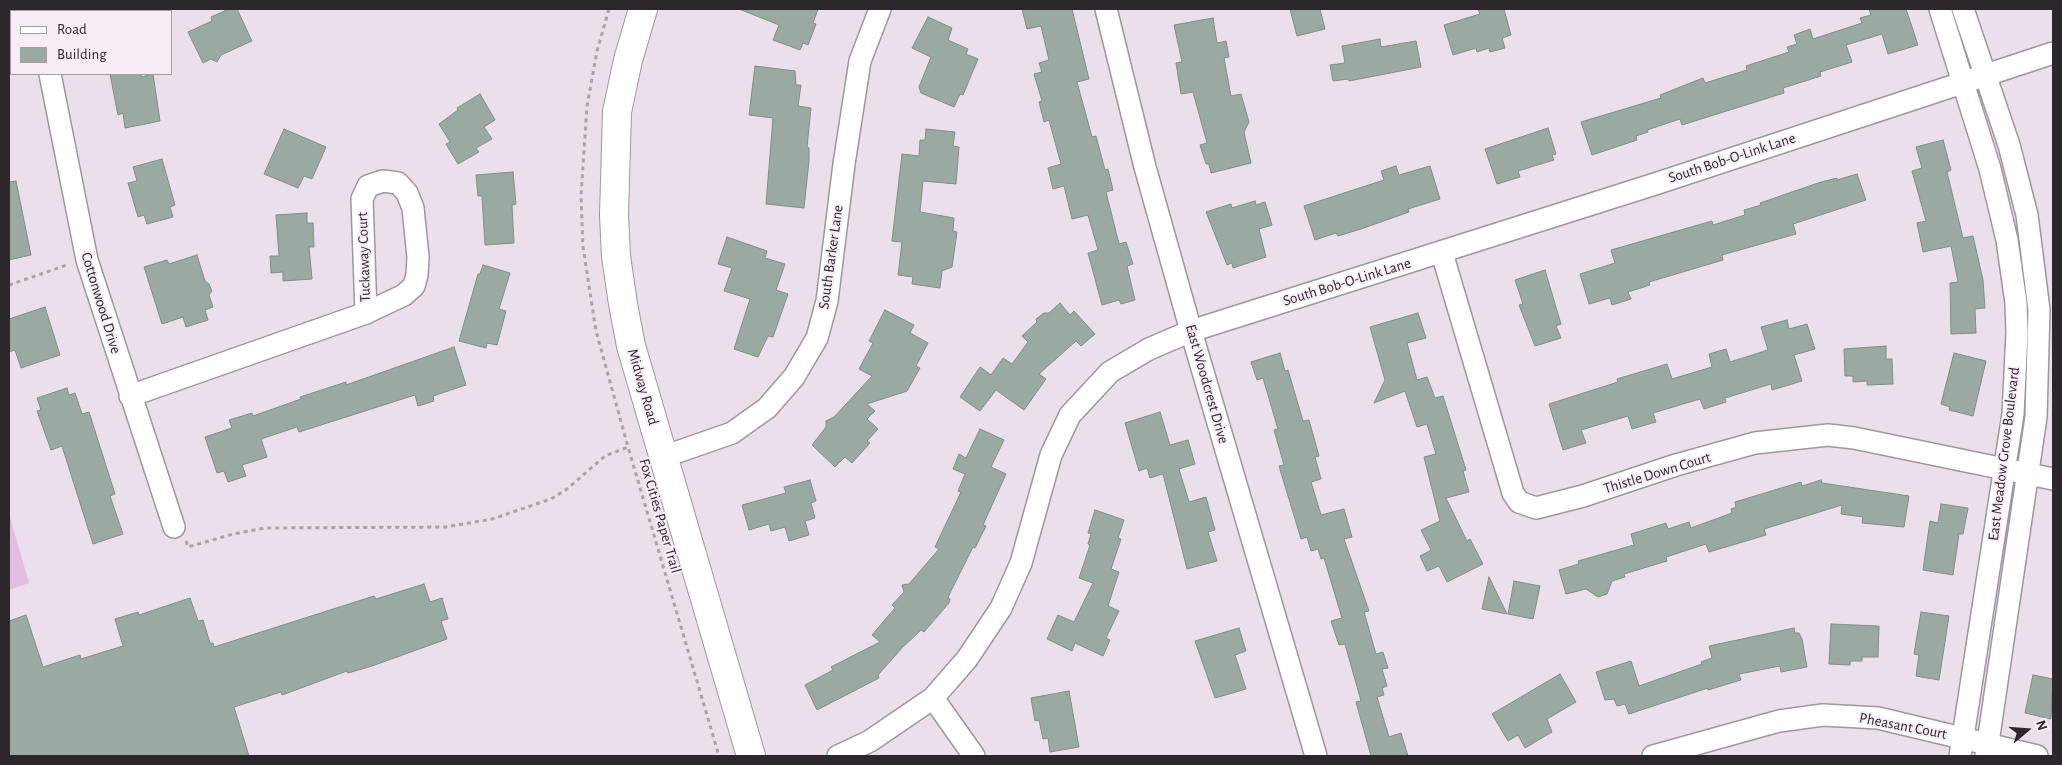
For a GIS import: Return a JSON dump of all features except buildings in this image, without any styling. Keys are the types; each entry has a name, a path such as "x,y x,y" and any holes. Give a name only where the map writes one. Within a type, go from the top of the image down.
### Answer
{"main road":[{"name":"Midway Road","path":"643,9 628,60 618,112 614,215 616,256 630,338 663,457 752,756"}],"street":[{"name":"South Barker Lane","path":"663,457 732,433 767,408 794,377 817,338 827,301 844,164 860,61 880,9"},
{"name":"East Woodcrest Drive","path":"1106,9 1145,167 1191,331 1316,756"},
{"name":"East Meadow Grove Boulevard","path":"1940,9 1990,169 2007,240 2016,303 2016,362 2013,414 1961,747"},
{"name":"East Meadow Grove Boulevard","path":"1963,9 2009,145 2027,215 2036,274 2039,310 2039,379 2028,472 1987,750"},
{"name":"South Bob-O-Link Lane","path":"838,756 870,741 933,698 967,659 1001,608 1021,563 1052,454 1070,415 1110,372 1149,349 1191,331 1442,253 2053,53"},
{"name":"Cottonwood Drive","path":"50,75 87,260 172,520"},
{"name":"Tuckaway Court","path":"130,396 366,314 404,295 414,286 417,275 413,208 407,193 398,183 383,181 368,186 362,199 366,314"},
{"name":"Thistle Down Court","path":"1442,253 1513,493 1519,502 1536,508 1583,496 1755,443 1828,435 1854,438 2028,472 2053,479"},
{"path":"933,698 974,756"},
{"name":"Pheasant Court","path":"1653,756 1779,721 1823,716 1878,718 1961,747 2037,756"}],"path":[{"path":"9,285 47,271 87,260"},
{"name":"Fox Cities Paper Trail","path":"172,520 181,526 188,547 233,534 265,528 446,527 500,517 537,505 567,489 605,456 628,447 719,756"}],"shaded area":[{"path":"9,514 29,583 9,590"}]}
